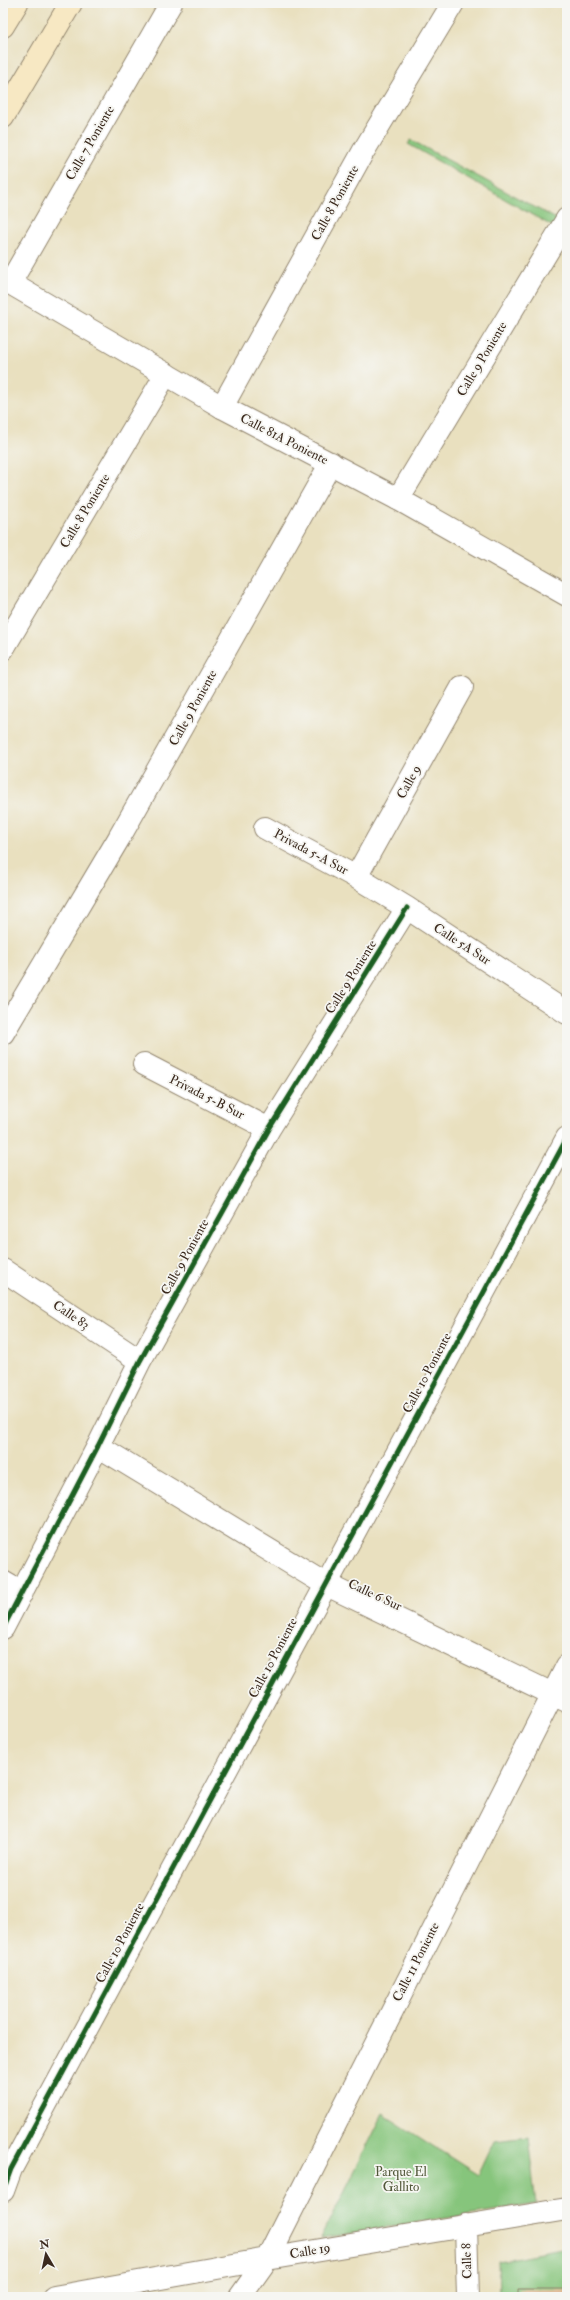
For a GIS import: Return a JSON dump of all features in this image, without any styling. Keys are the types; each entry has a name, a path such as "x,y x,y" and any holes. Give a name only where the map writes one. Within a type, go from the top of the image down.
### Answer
{"main road":[{"path":"3,26 17,3"},
{"path":"3,117 71,3"}],"street":[{"name":"Calle 7 Poniente","path":"6,281 171,3"},
{"name":"Calle 8 Poniente","path":"222,407 363,152 454,3"},
{"name":"Calle 9 Poniente","path":"398,499 567,219"},
{"name":"Calle 81A Poniente","path":"6,281 222,407 398,499 567,595"},
{"name":"Calle 8 Poniente","path":"3,649 166,374"},
{"name":"Calle 9 Poniente","path":"3,1033 119,838 331,463"},
{"name":"Calle 9","path":"356,877 462,687"},
{"name":"Privada 5-A Sur","path":"265,828 356,877"},
{"name":"Calle 5A Sur","path":"356,877 407,908 567,1013"},
{"name":"Calle 9 Poniente","path":"3,1628 98,1446 140,1361 269,1129 407,908"},
{"name":"Privada 5-B Sur","path":"144,1064 269,1129"},
{"name":"Calle 10 Poniente","path":"3,2191 7,2167 567,1138"},
{"name":"Calle 83","path":"3,1270 140,1361"},
{"name":"Calle 6 Sur","path":"98,1446 325,1584 560,1696"},
{"path":"3,1582 22,1593"},
{"name":"Calle 11 Poniente","path":"240,2297 267,2259 560,1696 567,1666"},
{"name":"Calle 19","path":"54,2297 267,2259 567,2209"},
{"name":"Calle 8","path":"466,2225 468,2297"}],"green space":[{"path":"411,140 562,222 557,229 408,144"},
{"name":"Parque El Gallito","path":"383,2114 478,2175 494,2141 528,2137 536,2204 321,2238"},
{"path":"567,2248 567,2297 499,2297 498,2261"}],"building":[{"path":"519,2289 567,2289 567,2297 519,2297"}],"cycle path":[{"path":"3,1628 98,1446 140,1361 269,1129 407,908"},
{"path":"3,2191 11,2169 567,1138"}]}
